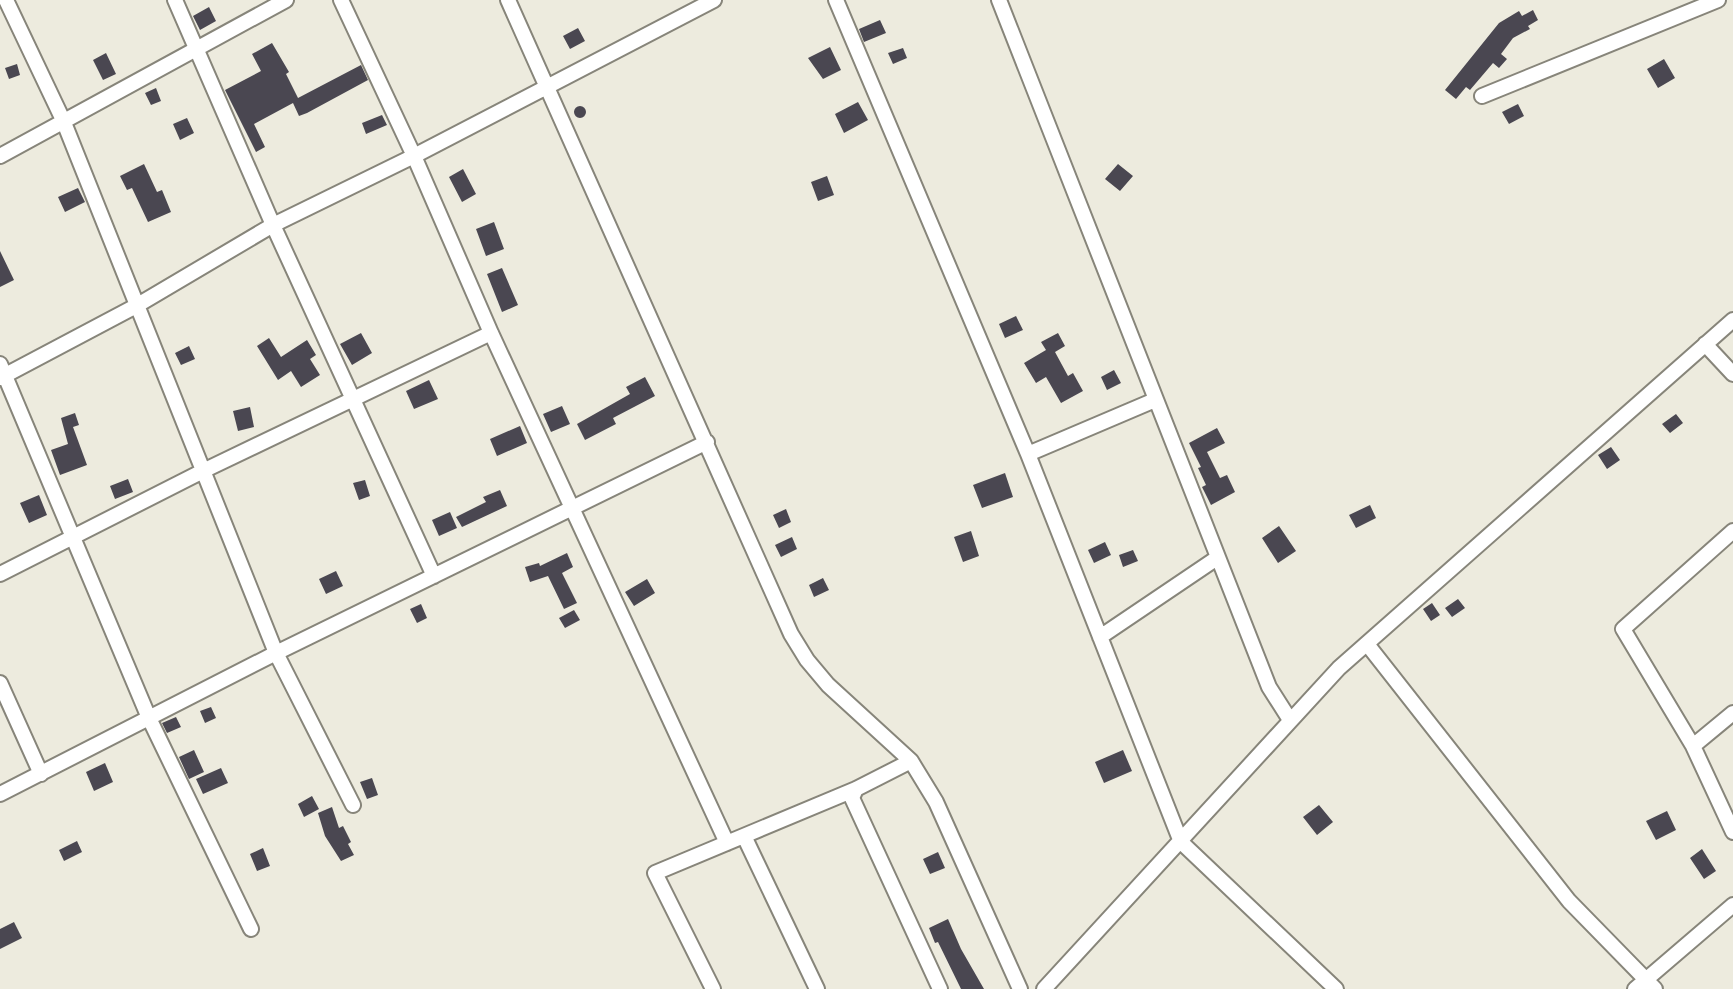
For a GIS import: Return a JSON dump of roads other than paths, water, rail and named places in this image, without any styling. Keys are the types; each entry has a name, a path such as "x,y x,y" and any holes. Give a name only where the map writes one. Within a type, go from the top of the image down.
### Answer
{"street":[{"path":"6,0 63,120 276,653 353,804"},
{"path":"176,0 273,225 433,576"},
{"path":"0,156 286,0"},
{"path":"341,0 414,156 491,333 727,843"},
{"path":"508,0 791,634 807,660 828,685 911,761 936,802 1020,989"},
{"path":"251,929 149,718 74,536 2,373 136,306 273,225 549,87 713,0"},
{"path":"836,0 1028,454 1181,842 1336,989"},
{"path":"999,0 1269,687 1290,720"},
{"path":"1482,96 1718,0"},
{"path":"1044,989 1252,767 1290,720 1367,644 1733,320"},
{"path":"0,574 205,470 491,333"},
{"path":"1705,344 1733,374"},
{"path":"1028,454 1155,400"},
{"path":"0,794 276,653 573,510 707,442"},
{"path":"1733,531 1623,629 1693,746 1733,832"},
{"path":"1100,637 1217,558"},
{"path":"1367,644 1569,901 1645,986 1733,905"},
{"path":"0,683 41,774"},
{"path":"1693,746 1733,713"},
{"path":"713,989 655,873 856,789 911,761"},
{"path":"856,789 852,798 940,989"},
{"path":"744,836 817,989"}]}
